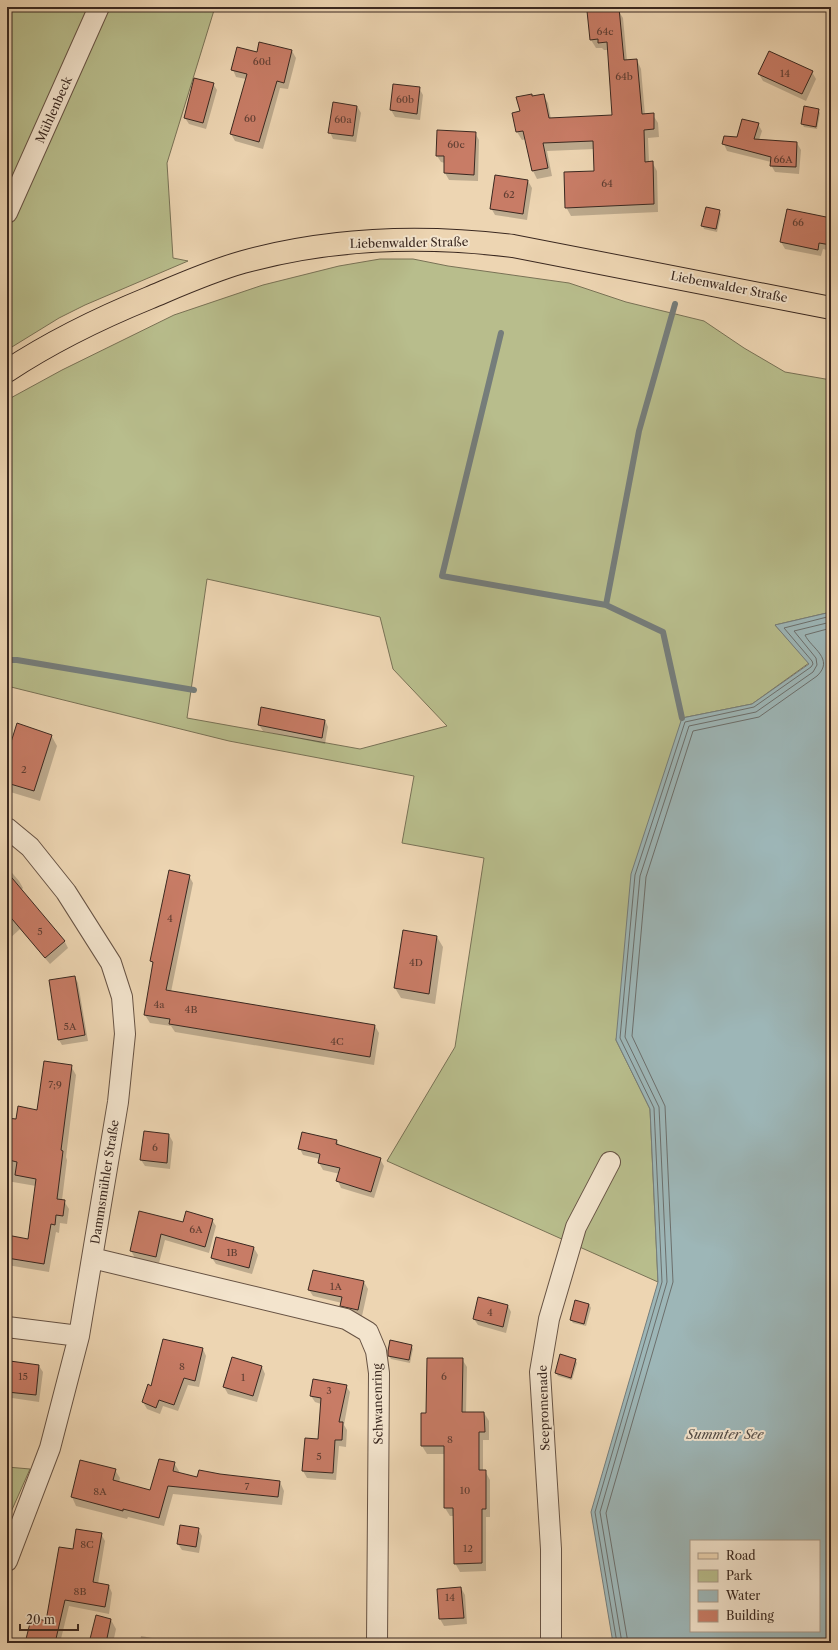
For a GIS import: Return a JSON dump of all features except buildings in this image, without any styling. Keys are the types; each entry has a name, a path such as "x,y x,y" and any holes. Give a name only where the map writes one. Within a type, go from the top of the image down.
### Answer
{"main road":[{"name":"Liebenwalder Straße","path":"7,371 93,322 199,277 242,262 278,253 376,240 461,241 490,243 554,253 831,308"}],"street":[{"name":"Mühlenbeck","path":"7,213 99,7"},
{"name":"Dammsmühler Straße","path":"7,828 30,847 66,892 111,963 122,997 125,1034 118,1102 79,1336 50,1448 7,1561"},
{"name":"Seepromenade","path":"550,1643 552,1549 540,1372 549,1319 576,1227 610,1162"},
{"name":"Schwanenring","path":"92,1258 346,1319 368,1332 376,1351 379,1373 377,1643"},
{"path":"7,1327 79,1336"}],"green space":[{"path":"7,7 215,7 167,163 173,258 188,261 85,305 59,318 7,350"},
{"path":"380,259 413,259 448,266 569,283 626,302 704,321 744,348 785,372 831,380 831,612 775,625 809,663 752,704 682,718 616,1040 650,1109 658,1282 387,1161 455,1047 484,858 402,843 414,776 229,741 7,686 7,400 62,370 174,315 263,285 339,266","holes":["207,579 380,617 393,669 447,726 360,749 187,718"]},
{"path":"7,1467 30,1469 7,1521"}],"water":[{"name":"Summter See","path":"831,612 831,1643 613,1643 591,1512 658,1282 650,1109 616,1040 631,874 682,718 752,704 809,664 775,625"}],"waterway":[{"path":"675,304 639,431 606,605 663,632 682,718"},
{"path":"501,333 442,576 606,605"},
{"path":"7,660 17,660 194,690"}]}
